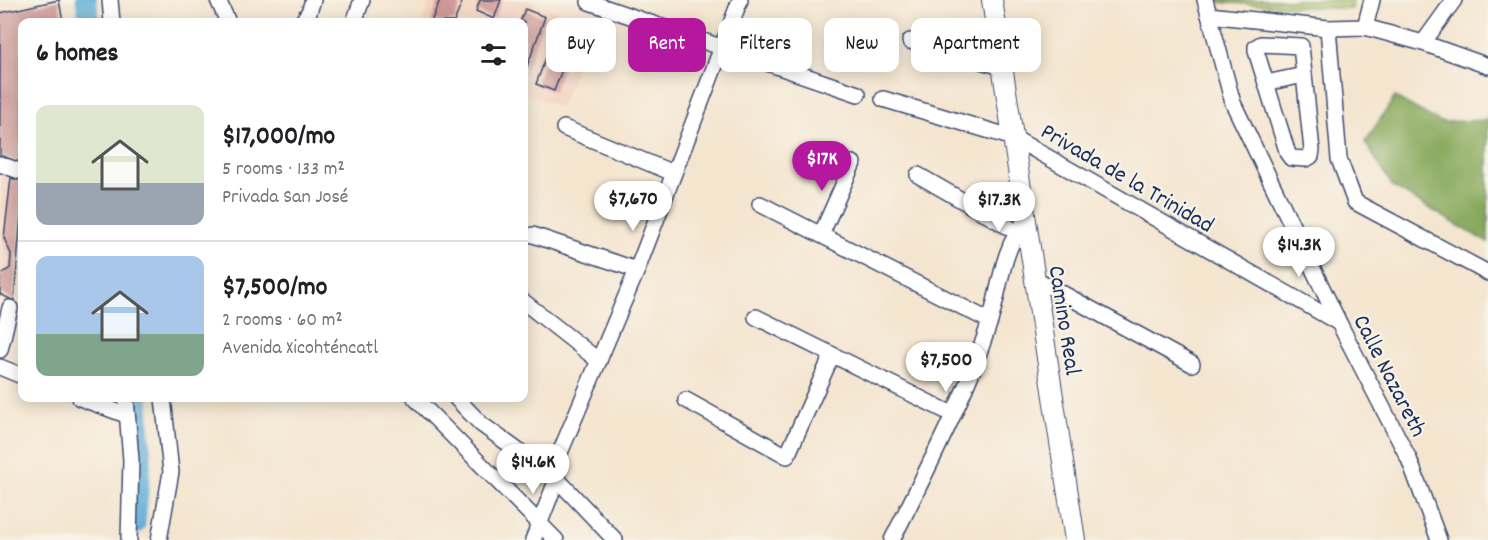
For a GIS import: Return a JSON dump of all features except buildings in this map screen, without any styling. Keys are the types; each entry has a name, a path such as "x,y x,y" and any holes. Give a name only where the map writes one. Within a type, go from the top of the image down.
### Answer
{"main road":[{"name":"Camino Real","path":"992,0 995,18"},
{"name":"Camino Real","path":"1003,72 1014,138 1021,227 1034,278 1075,540"}],"street":[{"path":"110,0 111,18"},
{"path":"218,0 226,18"},
{"path":"305,18 313,0"},
{"path":"355,18 362,0"},
{"path":"733,18 740,0"},
{"path":"1365,27 1372,0"},
{"path":"1423,43 1454,0"},
{"path":"589,2 718,44"},
{"path":"1207,7 1274,22 1328,28 1365,27 1423,43 1488,66"},
{"name":"Calle Nazareth","path":"1207,7 1233,103 1339,323 1409,459 1439,540"},
{"path":"1274,22 1276,44"},
{"path":"1328,28 1340,159 1355,202 1488,273"},
{"path":"1261,44 1301,46 1304,75 1312,150 1311,156 1306,159 1291,158 1288,154 1256,47 1261,44"},
{"path":"533,540 554,476 718,59"},
{"path":"796,72 858,94"},
{"path":"1266,83 1304,75"},
{"name":"Privada de la Trinidad","path":"883,99 1014,138 1339,323"},
{"path":"564,128 674,173"},
{"path":"821,235 853,162"},
{"path":"0,164 18,171"},
{"path":"891,540 918,490 971,374 990,321 1005,264 1021,227 918,175"},
{"path":"760,204 990,321"},
{"path":"533,235 636,270"},
{"path":"1034,278 1192,364"},
{"path":"528,305 599,362"},
{"path":"0,350 10,308"},
{"path":"756,317 952,414"},
{"path":"686,400 787,456 832,355"},
{"path":"0,367 18,374"},
{"path":"91,402 126,415"},
{"path":"126,402 131,460 129,540"},
{"path":"164,402 171,472 164,538"},
{"path":"420,402 556,540"},
{"path":"460,402 481,424 554,476 615,540"}],"shaded area":[{"path":"431,0 528,0 572,18 546,18 546,72 574,72 560,107 528,95 528,18 424,18"},
{"path":"0,171 18,176 18,252 14,301 0,294"}],"green space":[{"path":"1209,0 1352,0 1352,9 1210,2"},
{"path":"1395,97 1440,122 1488,120 1488,243 1393,187 1365,142"}],"waterway":[{"path":"86,0 89,18"},
{"path":"135,524 141,459 138,402"}]}
